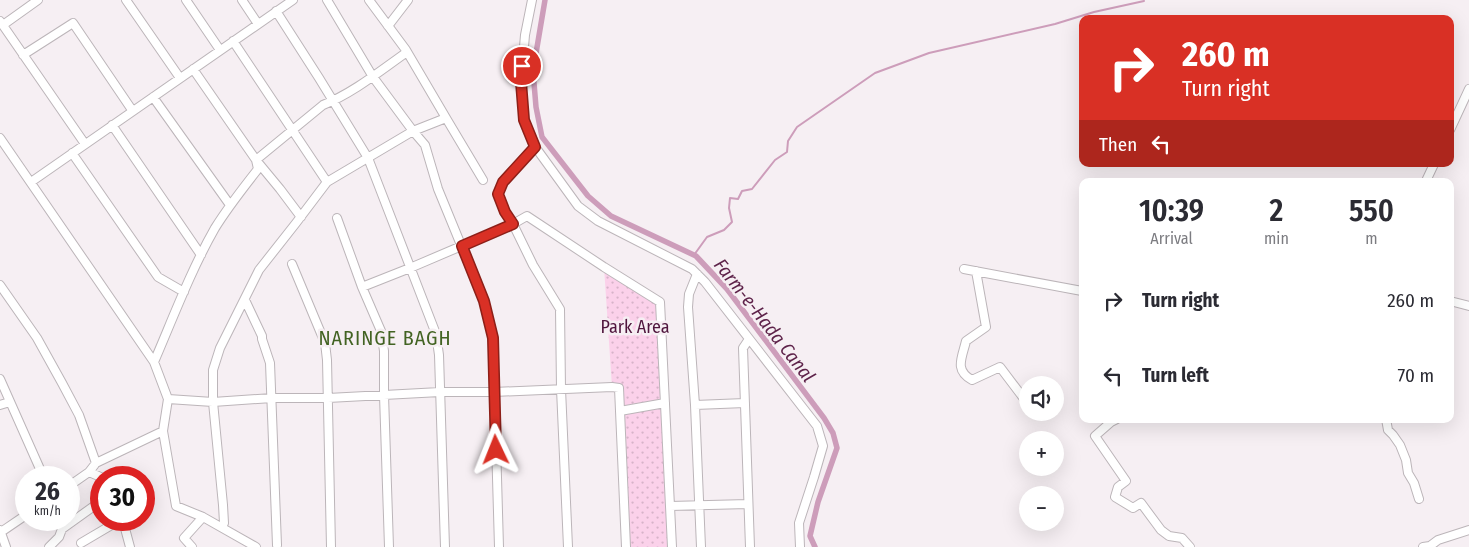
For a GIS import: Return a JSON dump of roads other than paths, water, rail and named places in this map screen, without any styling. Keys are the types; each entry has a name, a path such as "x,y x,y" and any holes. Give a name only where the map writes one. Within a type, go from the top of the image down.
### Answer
{"street":[{"path":"38,0 1,23 85,144"},
{"path":"126,0 180,78"},
{"path":"186,0 220,50"},
{"path":"242,0 258,24"},
{"path":"31,182 132,110 293,0"},
{"path":"327,0 373,77 412,131 425,145 438,189 484,301 493,338 499,547"},
{"path":"369,0 407,52 483,180"},
{"path":"388,26 408,0"},
{"path":"532,0 525,35 521,82 524,120 535,147 578,206 584,211 598,221 692,269 705,282 817,426 823,446 799,523 800,547"},
{"path":"276,11 368,158 436,334 440,392 445,547"},
{"path":"23,55 73,23 132,110"},
{"path":"233,41 326,182"},
{"path":"256,160 323,105 373,77 407,52"},
{"path":"193,69 256,160 301,217"},
{"path":"1454,121 1469,89"},
{"path":"153,97 230,205"},
{"path":"222,527 224,523 223,505 213,402 213,370 220,348 259,270 326,182 412,131 446,118"},
{"path":"112,125 201,255"},
{"path":"0,138 154,362 168,399 163,431 176,506 222,527 242,543 256,547"},
{"path":"535,147 503,182 498,194 505,212 533,264 560,309 560,389 568,547"},
{"path":"72,153 158,276 184,292"},
{"path":"154,362 201,255 230,205 258,169 256,160"},
{"path":"362,287 462,246 527,216 660,302 672,547"},
{"path":"337,218 362,287 381,331 384,351 389,547"},
{"path":"292,264 325,343 331,547"},
{"path":"964,269 1079,289"},
{"path":"976,271 986,327 966,341 960,368 964,375 972,380 1000,367 1019,392"},
{"path":"697,274 689,294 688,307 695,405 701,547"},
{"path":"0,285 37,338 59,377 79,415 96,463"},
{"path":"245,300 262,336 270,363 278,545"},
{"path":"1454,302 1469,306"},
{"path":"749,339 743,348 750,547"},
{"path":"0,379 39,466"},
{"path":"168,399 213,402 440,392 619,388 626,547"},
{"path":"0,405 10,402"},
{"path":"620,411 665,403"},
{"path":"695,405 745,403"},
{"path":"1110,423 1095,436 1126,481 1118,488 1115,497 1133,508 1141,503 1161,530 1169,536 1182,538 1190,547"},
{"path":"1387,423 1388,430 1400,445 1406,460 1408,473 1414,483 1419,499"},
{"path":"80,478 89,472 96,463 163,431"},
{"path":"670,506 748,504"},
{"path":"49,547 59,537 62,529 90,509"},
{"path":"189,546 184,538 203,517"},
{"path":"6,547 0,531 15,522"},
{"path":"1423,547 1469,530"},
{"path":"81,543 102,531"},
{"path":"125,531 130,547"}],"waterway":[{"name":"Farm-e-Hada Canal","path":"545,0 533,71 536,107 542,137 588,196 611,216 696,256 727,289 824,418 833,433 837,448 818,502 810,536 815,547"},
{"path":"1084,15 1144,1"},
{"path":"694,255 707,237 724,230 732,222 729,208 730,198 738,199 742,191 752,189 775,160 787,152 788,141 797,127 875,73 929,53 1055,24 1079,17"}],"district":[{"name":"NARINGE BAGH","path":"385,338"}],"park label":[{"name":"Park Area","path":"635,327"}]}
